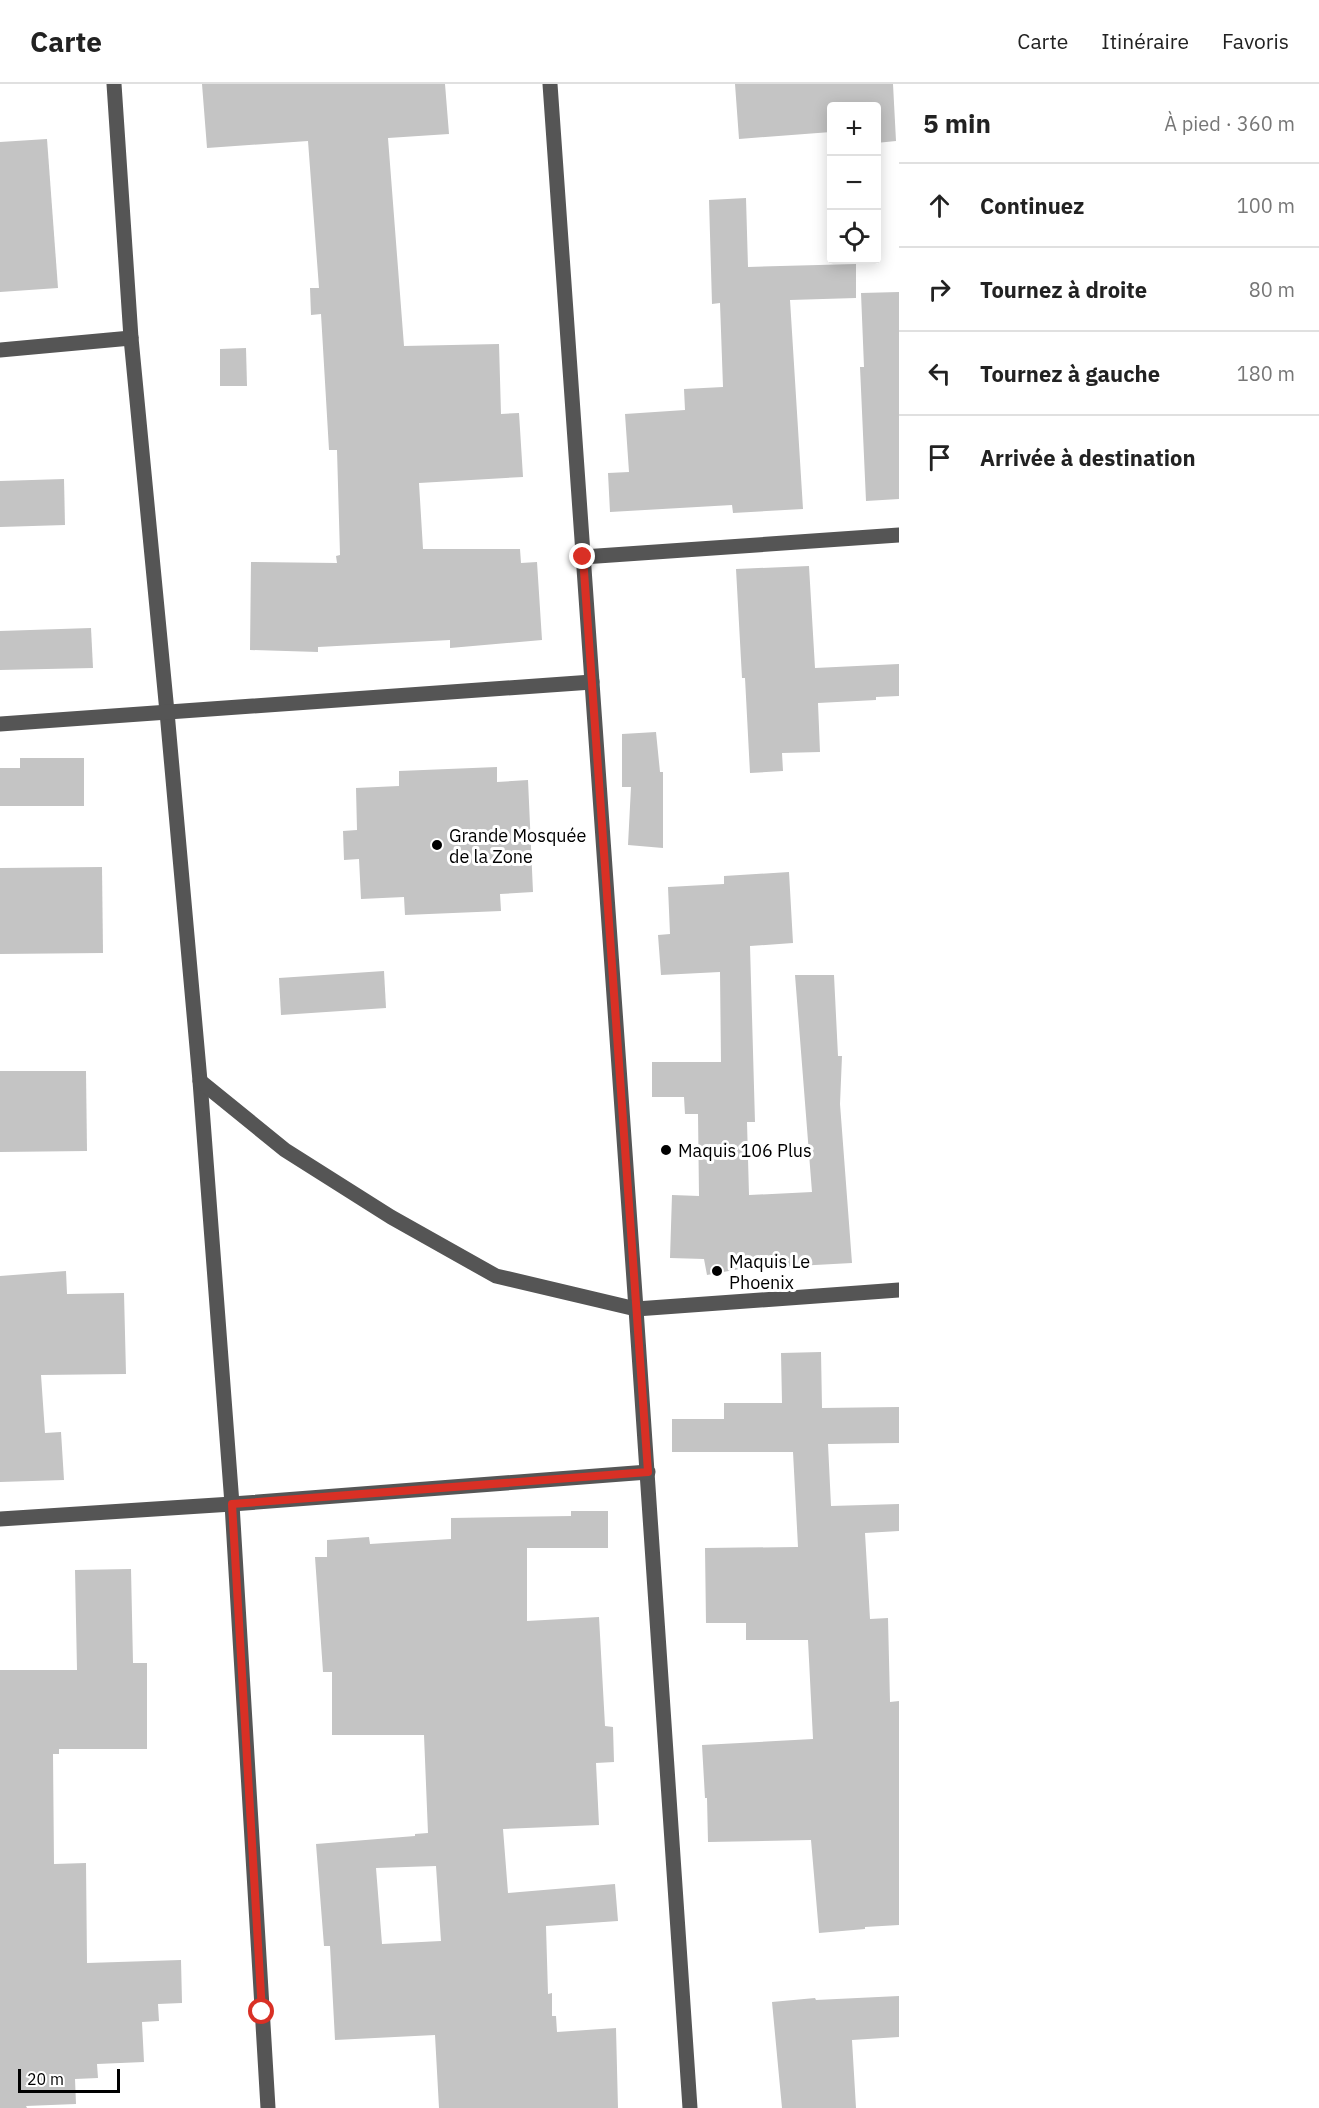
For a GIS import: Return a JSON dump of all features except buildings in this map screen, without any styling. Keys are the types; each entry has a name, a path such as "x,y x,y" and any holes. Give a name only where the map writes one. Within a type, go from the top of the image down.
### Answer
{"street":[{"path":"114,84 131,338 200,1082 232,1504 268,2108"},
{"path":"550,84 648,1472 690,2108"},
{"path":"0,350 131,338"},
{"path":"583,557 899,535"},
{"path":"0,724 592,682"},
{"path":"200,1082 285,1150 391,1217 496,1276 636,1309 899,1290"},
{"path":"0,1519 232,1504 648,1472"}],"place":[{"name":"Grande Mosquée de la Zone","path":"437,845"},
{"name":"Maquis 106 Plus","path":"666,1150"},
{"name":"Maquis Le Phoenix","path":"717,1271"}],"route":[{"path":"262,2012 232,1504 648,1472 583,557"}]}
